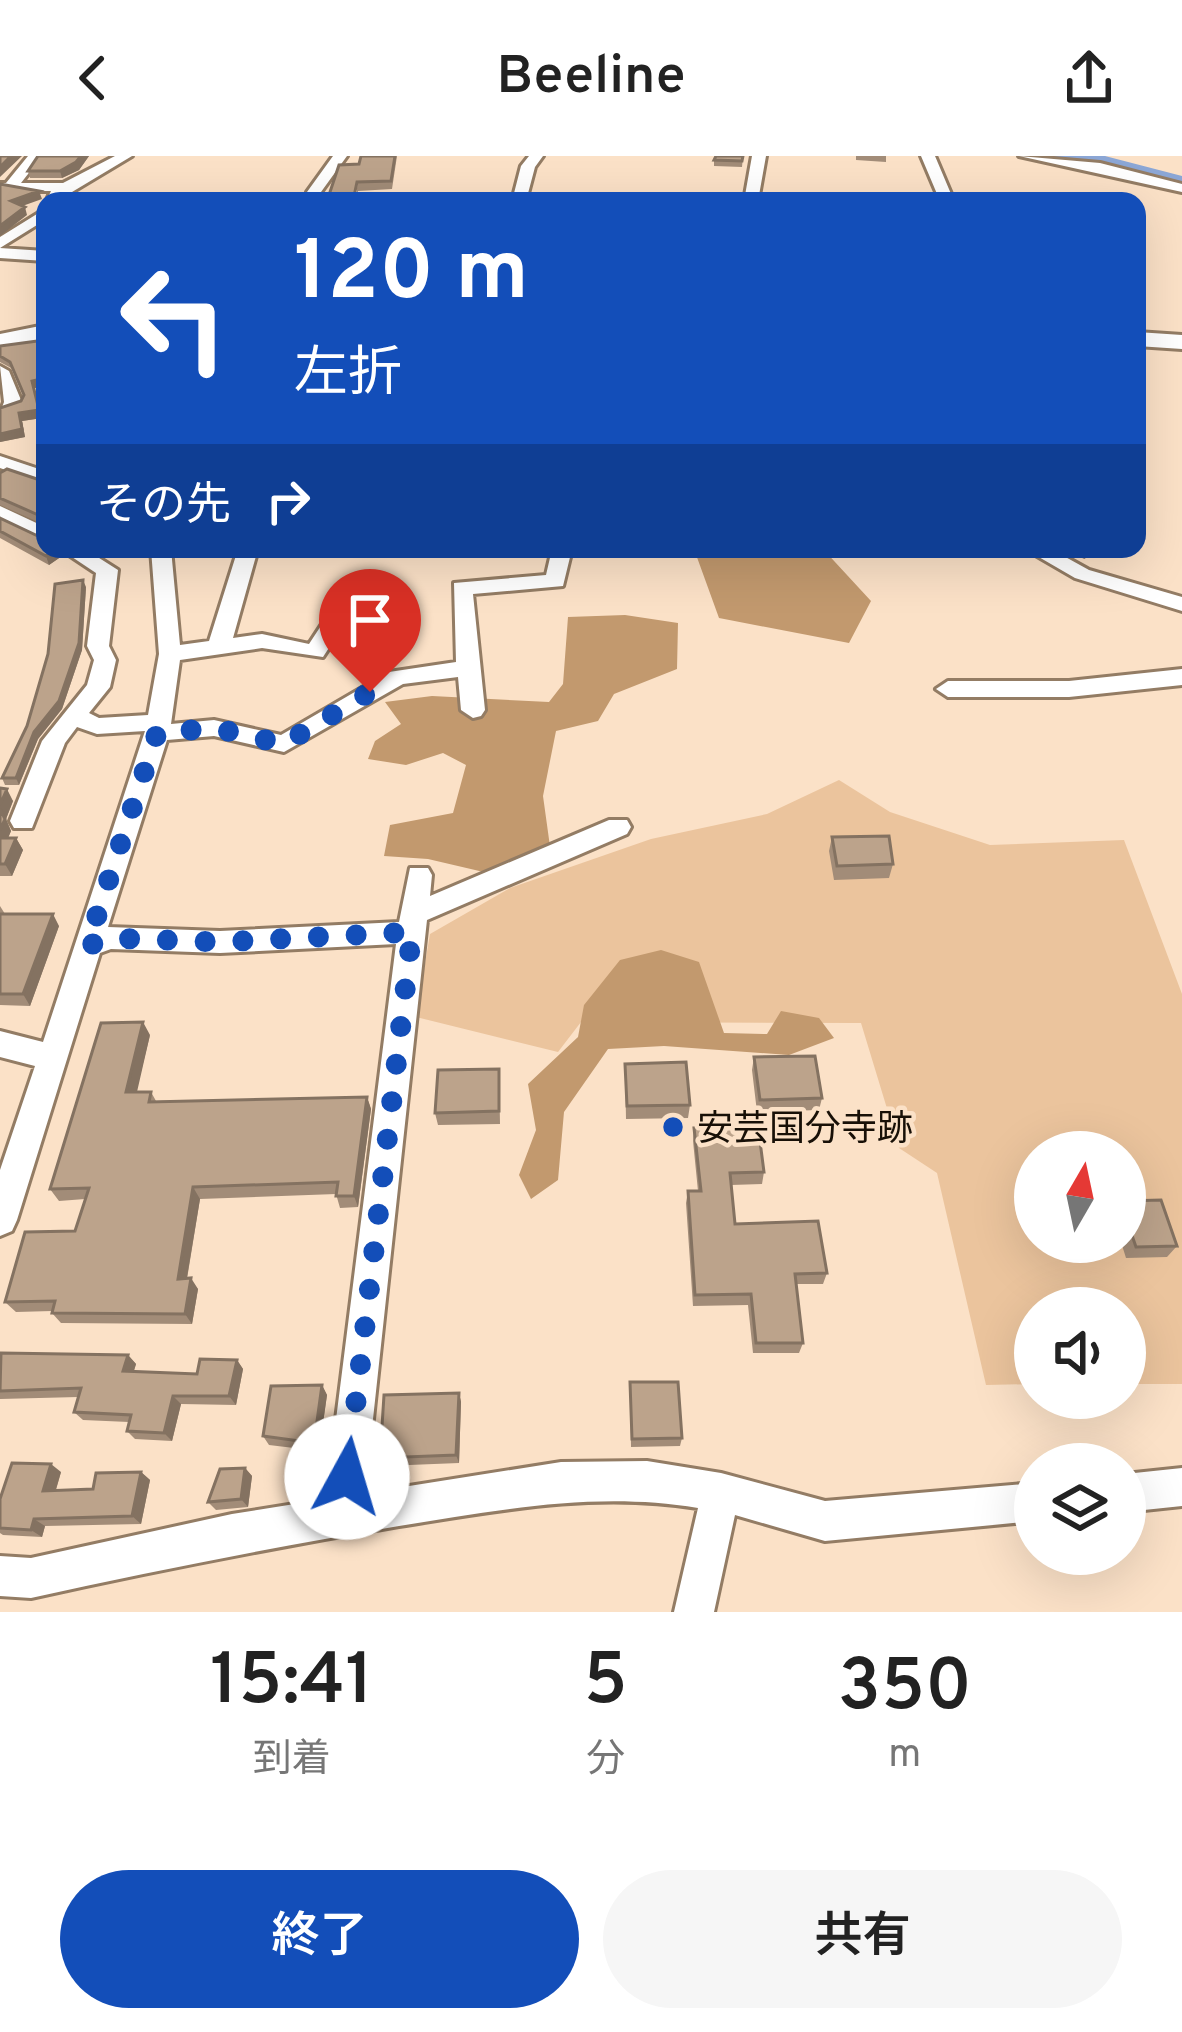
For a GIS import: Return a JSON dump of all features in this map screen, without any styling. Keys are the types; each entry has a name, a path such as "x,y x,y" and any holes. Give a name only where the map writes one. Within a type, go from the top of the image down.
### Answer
{"main road":[{"path":"0,341 36,334"},
{"path":"1146,340 1182,343"}],"street":[{"path":"5,187 35,156"},
{"path":"77,156 121,159"},
{"path":"314,192 340,156"},
{"path":"521,192 527,166 536,156"},
{"path":"752,192 758,156"},
{"path":"928,156 942,192"},
{"path":"1026,156 1100,167 1182,188"},
{"path":"60,192 121,159"},
{"path":"5,187 65,187"},
{"path":"0,215 26,229"},
{"path":"0,249 36,221"},
{"path":"0,249 36,255"},
{"path":"0,371 14,405 0,408"},
{"path":"0,462 36,475"},
{"path":"0,512 36,530"},
{"path":"22,821 54,741 98,687 105,660 99,627 107,571 85,558"},
{"path":"0,1220 158,727 170,654 162,558"},
{"path":"219,646 245,558"},
{"path":"472,710 462,588 555,581 560,558"},
{"path":"1052,558 1082,574 1182,604"},
{"path":"170,654 262,641 315,652 340,614"},
{"path":"73,716 98,726 214,728 284,744 397,676 468,668"},
{"path":"949,689 1069,689 1182,677"},
{"path":"87,946 110,938 220,942 413,923 618,827"},
{"path":"343,1516 419,875"},
{"path":"0,1045 52,1057"},
{"path":"0,1576 32,1578 232,1534 561,1481 647,1480 721,1492 825,1521 1014,1504"},
{"path":"1146,1491 1182,1487"},
{"path":"694,1612 721,1492"}],"shaded area":[{"path":"697,558 831,558 871,601 849,643 719,618"},
{"path":"625,615 678,623 677,669 614,694 598,721 556,731 543,796 552,861 505,877 428,859 384,856 390,825 453,813 466,765 443,753 406,765 368,759 375,741 401,724 385,702 432,696 549,702 563,684 568,617"},
{"path":"839,780 890,812 990,845 1124,840 1182,994 1182,1384 1146,1384 1146,1287 1014,1287 1014,1384 986,1385 937,1173 899,1148 861,1023 581,1022 558,1052 416,1017 430,934 510,888 651,839 767,814"},
{"path":"661,950 699,962 724,1033 767,1034 781,1011 819,1018 834,1038 789,1055 664,1046 608,1049 564,1112 558,1180 531,1199 519,1175 536,1130 528,1084 578,1037 584,1005 620,960"}],"building":[{"path":"38,156 81,156 60,171 28,171"},
{"path":"361,156 395,156 391,181 357,182 355,192 330,192 339,165 359,164"},
{"path":"716,156 743,156 742,161 714,160"},
{"path":"0,184 39,191 11,201 25,207 0,226"},
{"path":"36,341 36,380 32,381 36,410 19,413 22,429 0,434 0,408 21,401 24,395 10,362 0,356 0,346"},
{"path":"7,469 36,479 36,514 0,498 0,473"},
{"path":"0,518 36,535 36,551 0,531"},
{"path":"83,580 79,643 59,701 34,732 16,778 2,778 27,726 48,654 55,584"},
{"path":"889,836 893,864 837,866 832,837"},
{"path":"0,838 16,838 5,864 0,864"},
{"path":"0,914 53,914 23,994 0,994"},
{"path":"143,1022 126,1092 151,1092 149,1102 367,1097 354,1196 336,1196 338,1182 193,1187 178,1279 191,1278 185,1314 52,1313 55,1301 5,1302 25,1232 75,1231 89,1188 50,1189 101,1023"},
{"path":"815,1056 822,1098 760,1100 754,1057"},
{"path":"686,1062 690,1105 627,1106 625,1064"},
{"path":"499,1069 499,1111 435,1113 438,1070"},
{"path":"758,1126 764,1172 730,1173 735,1224 818,1221 827,1273 795,1274 803,1343 756,1343 751,1294 695,1295 688,1191 701,1191 694,1128"},
{"path":"1146,1200 1161,1200 1177,1246 1146,1247"},
{"path":"1,1353 128,1355 123,1371 197,1374 200,1359 237,1360 229,1396 173,1396 164,1433 127,1431 131,1415 74,1412 81,1388 0,1391"},
{"path":"630,1382 678,1382 682,1438 632,1439"},
{"path":"322,1385 314,1443 263,1436 271,1386"},
{"path":"459,1393 456,1455 380,1458 384,1395"},
{"path":"12,1463 51,1464 43,1491 93,1489 96,1473 141,1472 132,1516 34,1519 31,1530 0,1528 0,1499"},
{"path":"245,1468 241,1499 208,1502 220,1469"}],"waterway":[{"path":"1042,156 1101,162 1182,183"}],"place":[{"name":"安芸国分寺跡","path":"673,1127"}],"route":[{"path":"347,1477 412,932 220,942 110,938 87,946 157,733 214,728 284,744 370,692"}]}
